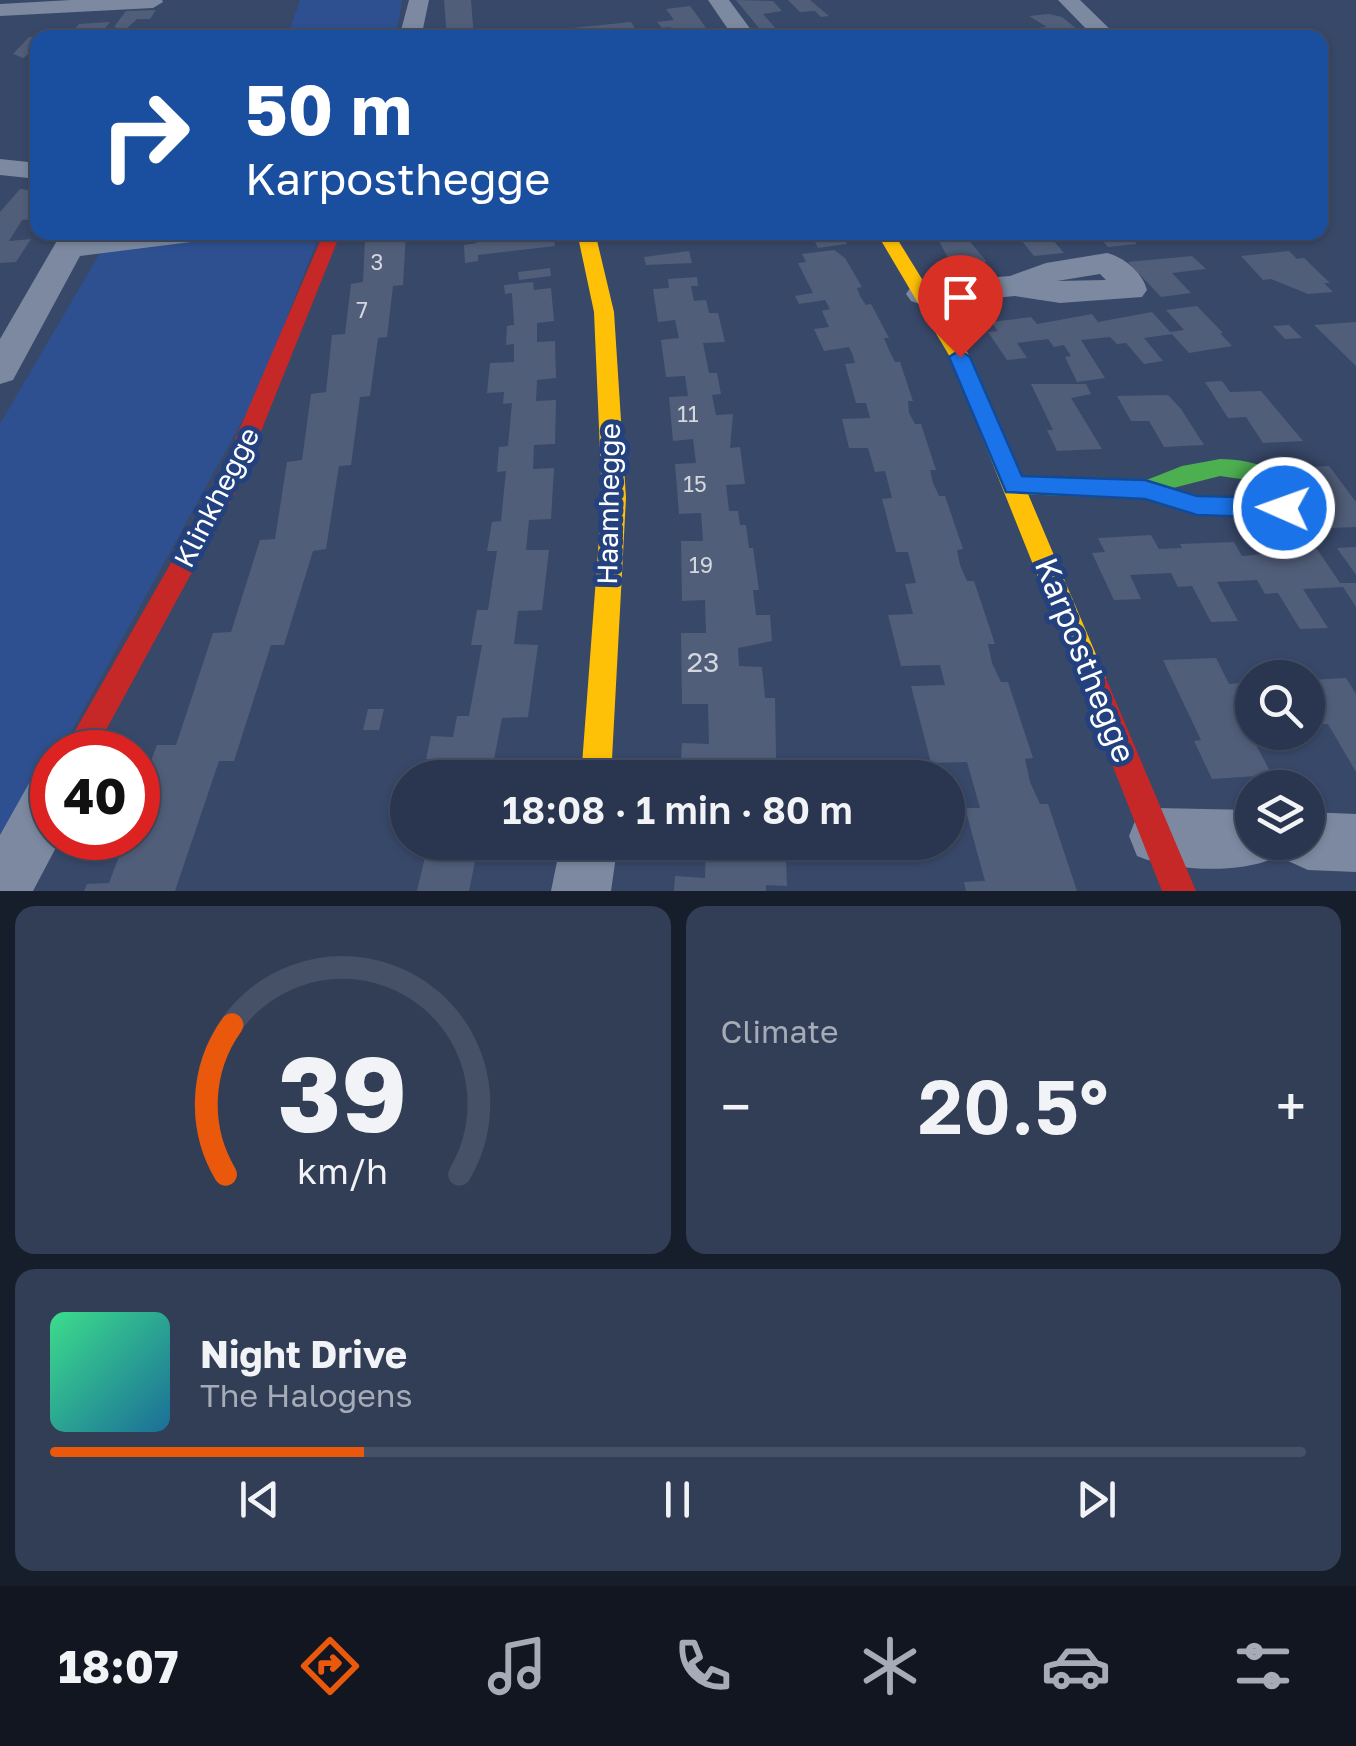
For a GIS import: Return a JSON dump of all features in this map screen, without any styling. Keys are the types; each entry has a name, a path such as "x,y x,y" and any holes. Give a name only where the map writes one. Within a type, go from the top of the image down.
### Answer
{"street":[{"path":"412,30 419,0"},
{"path":"718,0 740,30"},
{"path":"1068,0 1100,30"},
{"path":"0,10 153,2"},
{"path":"0,28 70,7"},
{"path":"0,167 30,171"},
{"path":"0,371 11,335 73,240"},
{"name":"Klinkhegge","path":"90,730 227,486 330,240"},
{"name":"Haamhegge","path":"588,240 604,312 614,498 597,760"},
{"name":"Karposthegge","path":"889,240 960,357 1178,891"},
{"path":"923,294 1015,286"},
{"path":"1014,485 1145,490 1197,506 1284,508 1286,496 1268,475 1251,468 1177,475 1145,490"},
{"path":"1158,836 1235,838"},
{"path":"1,891 30,838"},
{"path":"1325,842 1356,843"},
{"path":"581,891 587,860"}],"shaded area":[{"path":"300,0 402,0 397,30 289,30"},
{"path":"190,240 317,240 258,392 72,730 30,730 30,808 0,863 0,424 100,253"}],"building":[{"path":"444,0 471,0 473,30 446,30"},
{"path":"736,0 773,1 782,11 763,14 777,30 760,30"},
{"path":"788,0 810,0 829,16 821,17 815,11 800,12"},
{"path":"690,6 707,30 662,28 657,22 674,20 666,9"},
{"path":"156,10 150,19 137,19 125,30 114,27 126,11"},
{"path":"1029,16 1062,17 1078,30 1020,30 1047,27"},
{"path":"110,22 104,30 74,30 79,24"},
{"path":"631,22 636,30 552,30"},
{"path":"29,37 30,53 23,58 13,54"},
{"path":"20,189 30,190 30,220 22,220 9,241 30,240 16,262 0,263 0,212"},
{"path":"365,240 406,240 403,285 393,286 387,337 378,338 370,396 360,397 351,465 339,466 326,549 313,551 284,645 271,645 234,761 219,761 175,891 84,891 87,884 109,883 118,860 160,860 160,745 176,745 213,633 231,632 260,540 275,539 287,462 302,460 311,394 326,392 332,335 345,334 351,284 363,282"},
{"path":"477,240 554,240 555,246 478,255 478,261 465,263 464,245"},
{"path":"814,240 845,240 847,244 818,248"},
{"path":"938,240 969,240 987,262 953,267"},
{"path":"1021,240 1053,240 1064,253 1034,256"},
{"path":"1102,240 1133,240 1137,244 1108,247"},
{"path":"834,250 845,258 862,287 857,288 860,296 866,305 871,304 889,338 884,338 895,362 900,362 913,401 908,401 909,413 915,424 921,424 936,470 930,470 933,483 939,496 945,496 963,549 957,550 960,565 967,581 974,581 995,644 988,644 992,663 1001,682 1008,682 1033,758 1025,759 1030,782 1040,804 1048,804 1077,891 966,891 964,882 985,881 965,808 980,808 965,760 930,760 911,686 945,685 940,665 901,666 888,615 913,614 905,584 916,583 908,552 896,552 882,499 892,498 885,471 875,472 868,448 849,448 842,419 870,418 866,403 856,403 845,364 855,363 849,347 824,351 814,329 829,327 822,311 830,309 825,300 799,304 795,296 813,293 798,263 806,262 802,254"},
{"path":"689,251 692,263 646,265 644,257"},
{"path":"1289,251 1297,259 1304,258 1330,283 1324,283 1333,292 1308,294 1271,279 1263,280 1241,256"},
{"path":"1192,256 1206,269 1172,273 1191,293 1161,297 1128,262"},
{"path":"550,268 551,276 519,280 518,272"},
{"path":"697,277 698,286 691,286 694,301 706,300 709,313 718,313 725,342 703,343 709,373 717,373 721,394 712,395 716,415 733,414 730,448 740,447 745,484 726,485 729,511 738,511 740,525 746,525 759,590 753,590 756,615 770,615 772,641 738,648 739,666 762,667 765,698 775,698 776,758 681,760 682,743 709,744 708,704 682,704 681,633 706,633 705,600 682,601 681,541 703,541 701,513 679,514 675,464 696,463 693,439 673,441 669,397 688,396 685,376 666,377 661,340 679,338 675,320 658,322 653,289 669,288 668,279"},
{"path":"533,282 534,290 551,288 554,321 537,323 537,342 555,341 556,378 537,380 536,401 556,400 555,444 534,445 533,469 554,468 551,519 529,520 526,550 549,550 542,610 518,611 514,644 538,645 528,717 502,718 494,759 521,760 426,759 431,736 453,737 457,716 469,716 482,645 471,645 477,610 488,610 497,551 487,551 492,522 501,521 506,471 497,472 499,447 508,446 512,403 503,404 504,392 487,393 490,363 514,362 514,344 506,345 507,326 514,325 512,293 505,294 504,285"},
{"path":"1197,306 1232,346 1189,353 1170,332 1184,330 1166,310"},
{"path":"1152,312 1172,334 1144,338 1163,361 1144,364 1126,343 1117,344 1110,337 1081,340 1105,378 1077,382 1065,357 1071,356 1064,345 1054,347 1048,339 1017,343 1027,358 1007,360 988,332 998,331 991,322 1031,317 1037,324 1092,314 1098,322"},
{"path":"1356,322 1356,366 1314,325"},
{"path":"1289,325 1302,338 1285,339 1273,326"},
{"path":"1222,381 1230,392 1261,391 1303,441 1263,443 1246,417 1228,418 1205,382"},
{"path":"1031,384 1086,384 1091,394 1071,398 1102,449 1057,451 1047,430 1053,430"},
{"path":"1168,395 1204,445 1164,447 1149,421 1131,421 1117,396"},
{"path":"1329,466 1356,502 1356,527 1331,528 1289,468"},
{"path":"1151,535 1159,549 1182,548 1180,544 1234,542 1242,556 1317,549 1340,583 1356,583 1356,607 1343,587 1303,589 1328,628 1300,629 1278,593 1265,594 1257,580 1217,582 1238,621 1211,622 1192,586 1178,587 1171,573 1130,575 1141,599 1114,600 1092,553 1105,552 1098,538"},
{"path":"1356,547 1356,575 1337,548"},
{"path":"1216,658 1229,684 1235,683 1235,750 1259,750 1269,770 1235,770 1235,777 1212,779 1194,741 1201,740 1163,660"},
{"path":"1346,678 1356,694 1356,772 1325,724 1325,679"},
{"path":"368,709 384,709 379,730 363,730"},
{"path":"424,860 475,860 469,891 417,891"},
{"path":"706,860 786,860 787,886 766,885 766,891 674,891 675,876 705,878"}],"traffic: fast":[{"path":"1015,485 1145,490 1197,505 1284,508 1286,496 1271,481 1238,468 1201,470 1145,490"}],"traffic: slow":[{"path":"588,240 604,312 614,498 597,760"},
{"path":"889,240 960,357 1092,678"}],"traffic: jam":[{"path":"90,730 227,486 330,240"},
{"path":"1092,678 1179,891"}],"route":[{"path":"960,357 1014,485 1145,490 1197,506 1284,508"}]}
